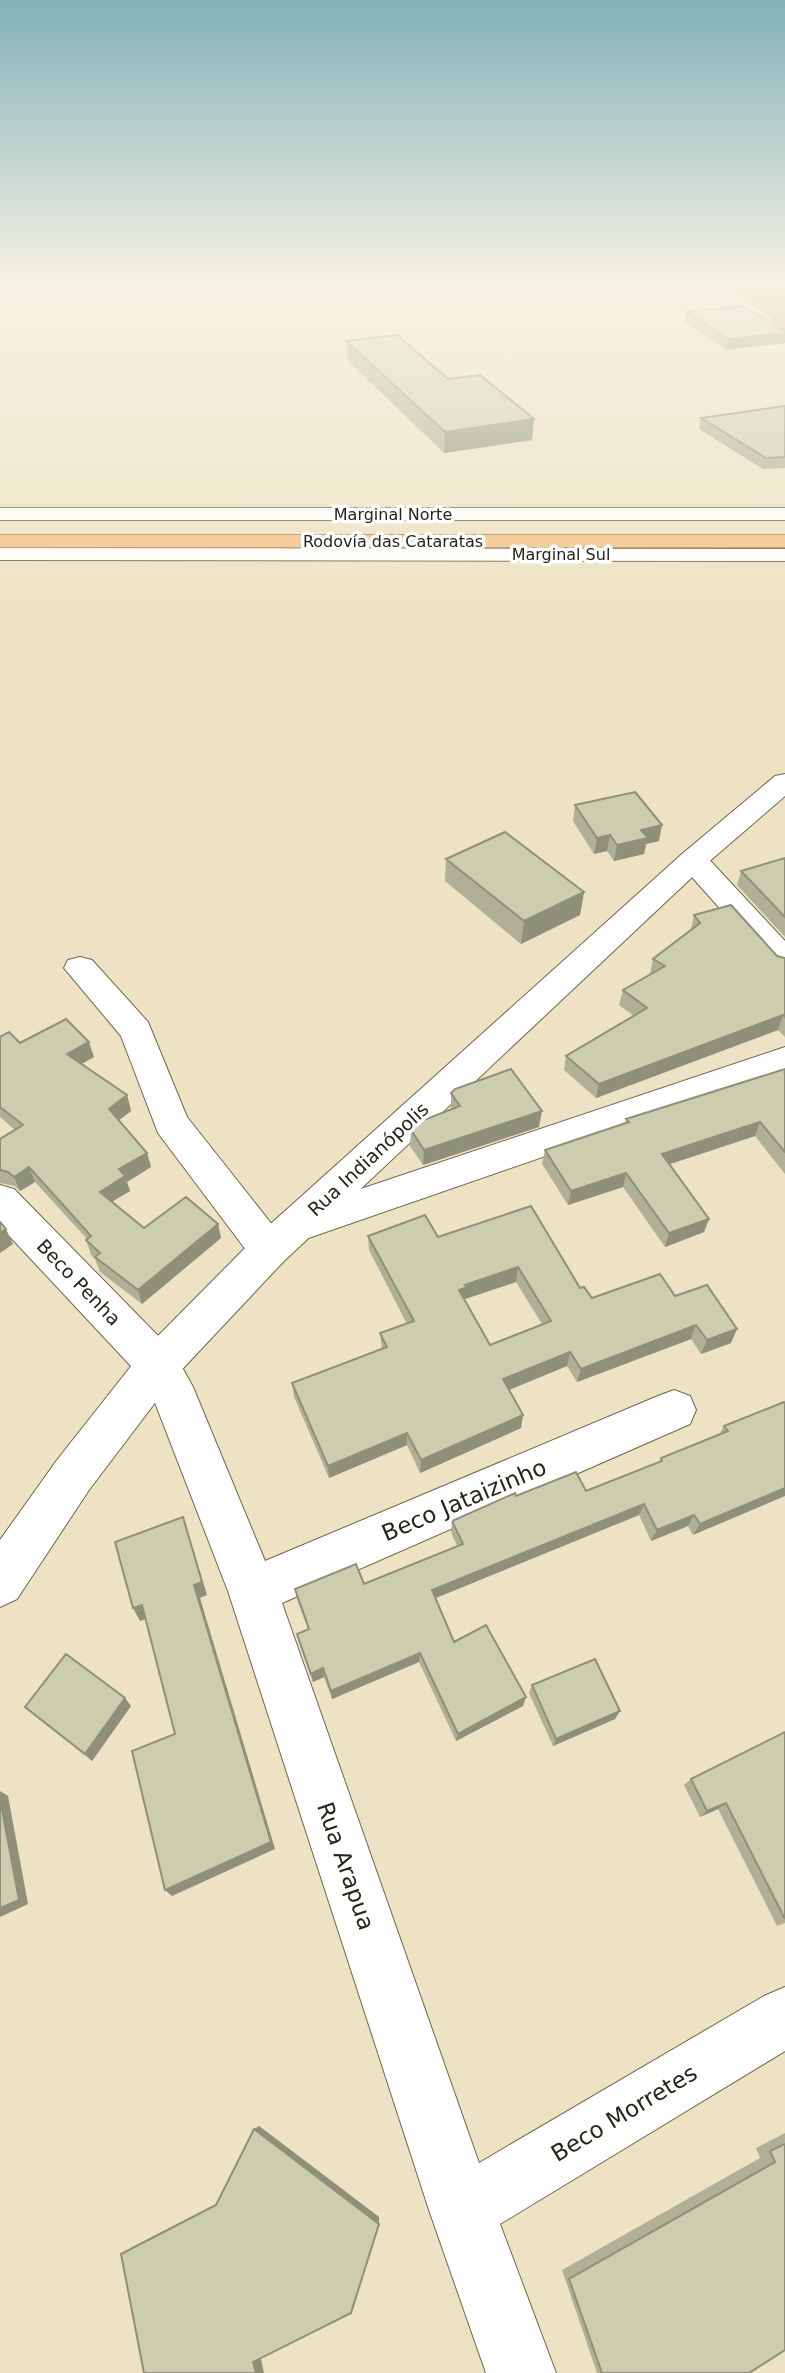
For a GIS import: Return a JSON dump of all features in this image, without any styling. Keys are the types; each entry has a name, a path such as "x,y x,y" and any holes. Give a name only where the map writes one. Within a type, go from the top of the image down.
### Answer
{"highway":[{"name":"Rodovía das Cataratas","path":"0,527 785,527"},
{"name":"Rodovía das Cataratas","path":"0,541 785,541"}],"street":[{"name":"Marginal Norte","path":"0,514 785,514"},
{"name":"Marginal Sul","path":"0,554 785,555"},
{"name":"Rua Indianópolis","path":"0,1582 74,1475 158,1365 282,1239 693,860 785,782"},
{"path":"693,860 785,961"},
{"path":"80,968 136,1031 171,1123 282,1239 785,1060"},
{"name":"Beco Penha","path":"0,1200 158,1365"},
{"name":"Rua Arapua","path":"158,1365 171,1387 253,1591 462,2210 522,2373"},
{"name":"Beco Jataizinho","path":"253,1591 674,1410"},
{"name":"Beco Morretes","path":"462,2210 785,2017"}],"building":[{"path":"408,398 508,398 534,419 445,432"},
{"path":"785,406 785,457 766,458 701,418"},
{"path":"635,792 662,825 641,830 648,838 617,845 610,835 597,838 575,805"},
{"path":"505,832 584,892 524,921 446,859"},
{"path":"785,858 785,917 741,871"},
{"path":"731,905 777,956 785,958 785,1017 783,1015 599,1084 566,1056 647,1008 623,990 665,966 653,959 700,923 694,915"},
{"path":"66,1019 89,1042 67,1054 127,1095 109,1109 147,1153 119,1169 125,1176 100,1192 144,1228 186,1197 218,1224 138,1290 95,1257 100,1253 86,1240 91,1236 29,1167 14,1177 0,1170 0,1139 23,1125 0,1107 0,1037 9,1032 20,1043"},
{"path":"511,1069 542,1111 424,1150 411,1130 421,1121 460,1106 451,1093 455,1089"},
{"path":"785,1069 785,1152 760,1122 662,1154 709,1219 669,1233 626,1173 571,1191 545,1150 629,1122 626,1119"},
{"path":"531,1206 580,1288 584,1287 592,1298 660,1274 675,1296 707,1285 737,1329 707,1340 696,1325 581,1369 570,1352 503,1379 523,1415 421,1460 407,1433 328,1466 292,1383 387,1347 380,1333 414,1321 368,1236 425,1215 438,1237","holes":["518,1267 551,1321 490,1345 459,1290 467,1287 465,1285"]},
{"path":"0,1222 6,1229 0,1233"},
{"path":"784,1402 785,1488 700,1524 694,1515 657,1530 644,1504 432,1590 454,1642 486,1625 526,1697 458,1734 420,1653 331,1691 323,1668 311,1674 297,1634 309,1629 295,1589 356,1564 364,1584 463,1544 452,1521 515,1493 516,1496 576,1472 586,1491 662,1461 661,1458 728,1431 724,1426"},
{"path":"183,1517 202,1582 194,1585 271,1842 165,1890 132,1751 175,1734 142,1605 133,1608 115,1542"},
{"path":"66,1654 125,1698 85,1754 25,1707"},
{"path":"595,1659 620,1711 556,1739 532,1685"},
{"path":"785,1732 785,1919 726,1803 707,1811 691,1779"},
{"path":"0,1799 19,1900 0,1908"},
{"path":"254,2129 379,2224 351,2313 253,2362 256,2373 144,2373 121,2254 216,2205"},
{"path":"785,2144 785,2350 749,2373 602,2373 569,2279 775,2162 770,2151"}]}
